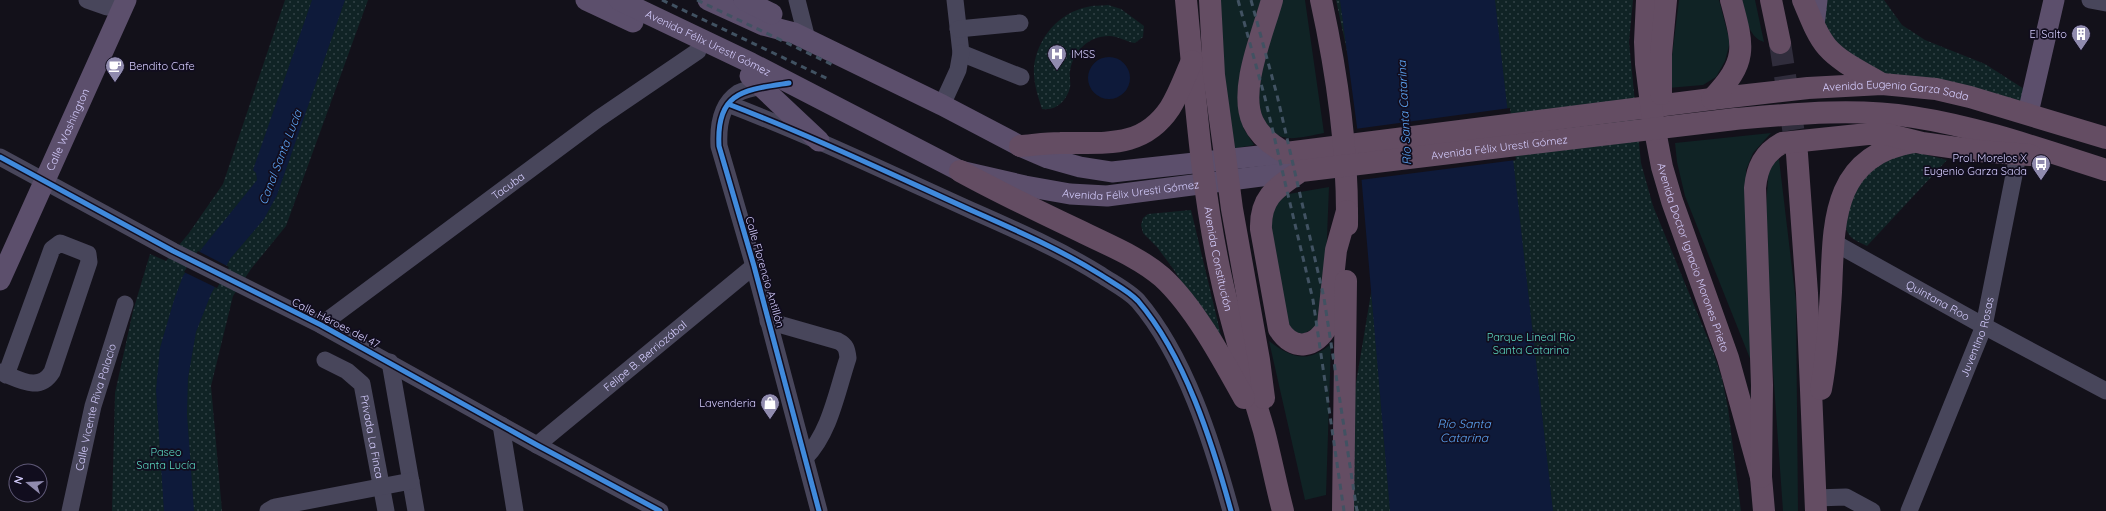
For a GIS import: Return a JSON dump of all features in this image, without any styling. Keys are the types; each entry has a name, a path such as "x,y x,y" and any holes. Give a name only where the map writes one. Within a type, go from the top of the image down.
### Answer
{"highway":[{"name":"Avenida Constitución","path":"1186,0 1210,213 1221,275 1236,340 1264,432 1283,511"},
{"path":"1210,0 1215,82 1232,209 1264,395 1264,432"},
{"path":"1272,0 1250,77 1249,104 1253,122 1258,131 1272,145 1286,153"},
{"path":"1321,0 1338,96 1347,210 1343,511"},
{"name":"Avenida Doctor Ignacio Morones Prieto","path":"1647,0 1645,42 1646,64 1652,113 1662,168 1672,201 1728,358 1761,477 1764,511"},
{"path":"1662,168 1661,54 1666,0"},
{"path":"1712,99 1730,80 1739,62 1739,32 1731,0"},
{"path":"1771,0 1780,43"},
{"path":"1803,0 1814,26 1827,47 1836,56 1882,84"},
{"path":"1020,146 1058,143 1113,143 1132,139 1147,132 1170,108 1192,60"},
{"name":"Avenida Eugenio Garza Sada","path":"1680,103 1808,88 1882,84 1936,89 2028,113 2106,138"},
{"name":"Avenida Félix Uresti Gómez","path":"1286,153 1680,103"},
{"name":"Avenida Eugenio Garza Sada","path":"1681,126 1788,114 1873,113 1913,117 1953,125 2047,151 2106,170"},
{"name":"Avenida Félix Uresti Gómez","path":"1301,172 1681,126"},
{"path":"1761,477 1762,385 1754,200 1756,176 1759,166 1772,148 1782,143 1796,140 1886,134 1917,142 1978,151 2033,155 2047,151"},
{"path":"1814,432 1829,335 1833,242 1840,199 1856,173 1881,152 1895,145 1917,142"},
{"path":"1796,154 1807,293 1816,504"},
{"path":"960,171 1010,198 1123,252 1162,277 1180,297 1203,329 1264,432"},
{"path":"1301,172 1270,195 1264,205 1261,216 1261,229 1279,329 1284,337 1291,342 1303,345 1313,343 1322,336 1328,325 1331,310 1336,250 1347,210"}],"main road":[{"path":"586,0 755,75 819,141"},
{"name":"Avenida Félix Uresti Gómez","path":"619,0 755,75 789,83 960,171 1025,186 1070,194 1107,196 1301,172"},
{"name":"Avenida Félix Uresti Gómez","path":"708,0 762,25 800,36 942,105 1020,146 1048,158 1080,167 1112,172 1286,153"},
{"path":"744,0 773,15 800,36"},
{"path":"1814,26 1817,0"},
{"path":"2028,113 2054,0"},
{"name":"Calle Washington","path":"0,280 125,3"}],"street":[{"path":"87,0 107,7 125,3"},
{"path":"797,0 800,36"},
{"path":"942,105 958,70 961,53 955,0"},
{"path":"2090,0 2106,4"},
{"path":"958,29 1020,23"},
{"name":"Tacuba","path":"321,325 598,119 698,51"},
{"path":"961,53 1021,77"},
{"name":"Calle Florencio Antillón","path":"755,75 728,104 718,129 719,146 754,266 819,511"},
{"path":"728,104 819,141 1042,242 1088,267 1136,299 1161,330 1182,370 1219,466 1231,511"},
{"name":"Juventino Rosas","path":"1909,511 1984,326 2018,155"},
{"name":"Calle Héroes del 47","path":"0,157 173,251 321,325 390,362 537,445 660,511"},
{"name":"Quintana Roo","path":"1833,242 1984,326 2106,391"},
{"path":"60,243 84,251 90,257 89,262 52,372 47,380 42,384 35,384 3,374 52,249 60,243"},
{"name":"Felipe B. Berriozábal","path":"537,445 754,266"},
{"name":"Calle Vicente Riva Palacio","path":"70,511 93,406 125,304"},
{"path":"768,321 838,341 844,345 847,351 848,358 824,430 818,442 805,458"},
{"name":"Privada La Finca","path":"325,360 348,371 362,384 383,486 386,511"},
{"path":"390,362 416,511"},
{"path":"501,425 515,511"},
{"name":"Privada La Finca","path":"268,511 275,507 411,481"},
{"path":"1816,504 1846,497 1872,511"}],"green space":[{"name":"Paseo Santa Lucía","path":"285,0 368,0 286,226 251,269 233,296 211,386 222,511 112,511 115,393 133,311 150,254 166,261 189,233 223,184"},
{"path":"1217,0 1265,0 1239,112 1244,129 1254,145 1230,149"},
{"path":"1282,0 1305,0 1324,133 1288,138 1271,131 1262,117 1259,99 1261,78 1265,55"},
{"name":"Parque Lineal Río Santa Catarina","path":"1336,0 1633,0 1629,42 1641,163 1653,206 1713,351 1722,379 1728,408 1741,511 1347,511 1347,437 1377,257 1353,79"},
{"path":"1679,0 1719,0 1730,42 1725,61 1716,77 1703,85 1668,88"},
{"path":"1742,0 1755,0 1764,42 1754,35 1748,25"},
{"path":"1817,0 1884,0 1902,25 1925,40 1985,64 2032,94 2028,113 1898,85 1827,47"},
{"path":"1108,5 1121,9 1144,26 1143,37 1135,43 1109,36 1094,39 1088,42 1074,58 1070,71 1069,92 1064,100 1057,106 1042,109 1037,94 1034,67 1039,47 1044,37 1058,21 1077,10 1089,6"},
{"path":"1771,133 1753,153 1746,170 1753,366 1685,196 1677,162 1675,143"},
{"path":"1904,152 1923,154 1947,160 1867,246 1851,237 1847,231 1846,214 1852,196 1863,172"},
{"path":"1779,159 1796,302 1798,511 1783,511 1771,342 1766,207 1769,167"},
{"path":"1329,187 1324,312 1320,325 1303,334 1294,332 1286,323 1267,220 1277,196"},
{"path":"1191,210 1225,352 1174,270 1157,247 1143,233 1141,225 1143,218 1148,214"},
{"path":"1269,341 1292,355 1300,356 1314,354 1331,344 1326,495 1305,500"}],"water":[{"name":"Canal Santa Lucía","path":"312,0 345,0 277,195 264,219 230,259 211,294 196,332 188,378 187,414 194,511 164,511 156,390 160,348 174,300 183,276 203,247 257,180 256,173 253,170"},
{"name":"Río Santa Catarina","path":"1340,0 1495,0 1553,511 1390,511 1357,127"},
{"path":"1105,57 1113,57 1121,60 1127,66 1130,78 1127,90 1121,96 1113,99 1105,99 1097,96 1091,90 1088,82 1088,74 1091,66 1097,60"}],"pier":[{"path":"1510,108 1516,160 1360,180 1355,129"},
{"path":"198,251 229,267 217,288 184,272"}],"tunnel":[{"path":"1780,43 1797,154"}],"railway":[{"path":"662,0 828,79"},
{"path":"697,0 835,66"},
{"path":"1238,0 1265,98 1313,300 1344,511"},
{"path":"1251,0 1277,95 1324,298 1357,511"}],"cycle path":[{"path":"789,83 759,88 736,96 728,104 722,114 719,128 719,146 754,266 819,511"},
{"path":"728,104 821,142 1055,249 1086,266 1130,294 1138,301 1155,323 1170,347 1183,373 1206,429 1231,511"},
{"path":"0,157 173,251 321,325 537,445 660,511"}],"place":[{"name":"El Salto","path":"2081,51"},
{"name":"IMSS","path":"1057,71"},
{"name":"Bendito Cafe","path":"115,83"},
{"name":"Prol. Morelos X Eugenio Garza Sada","path":"2041,181"},
{"name":"Lavenderia","path":"770,420"}]}
